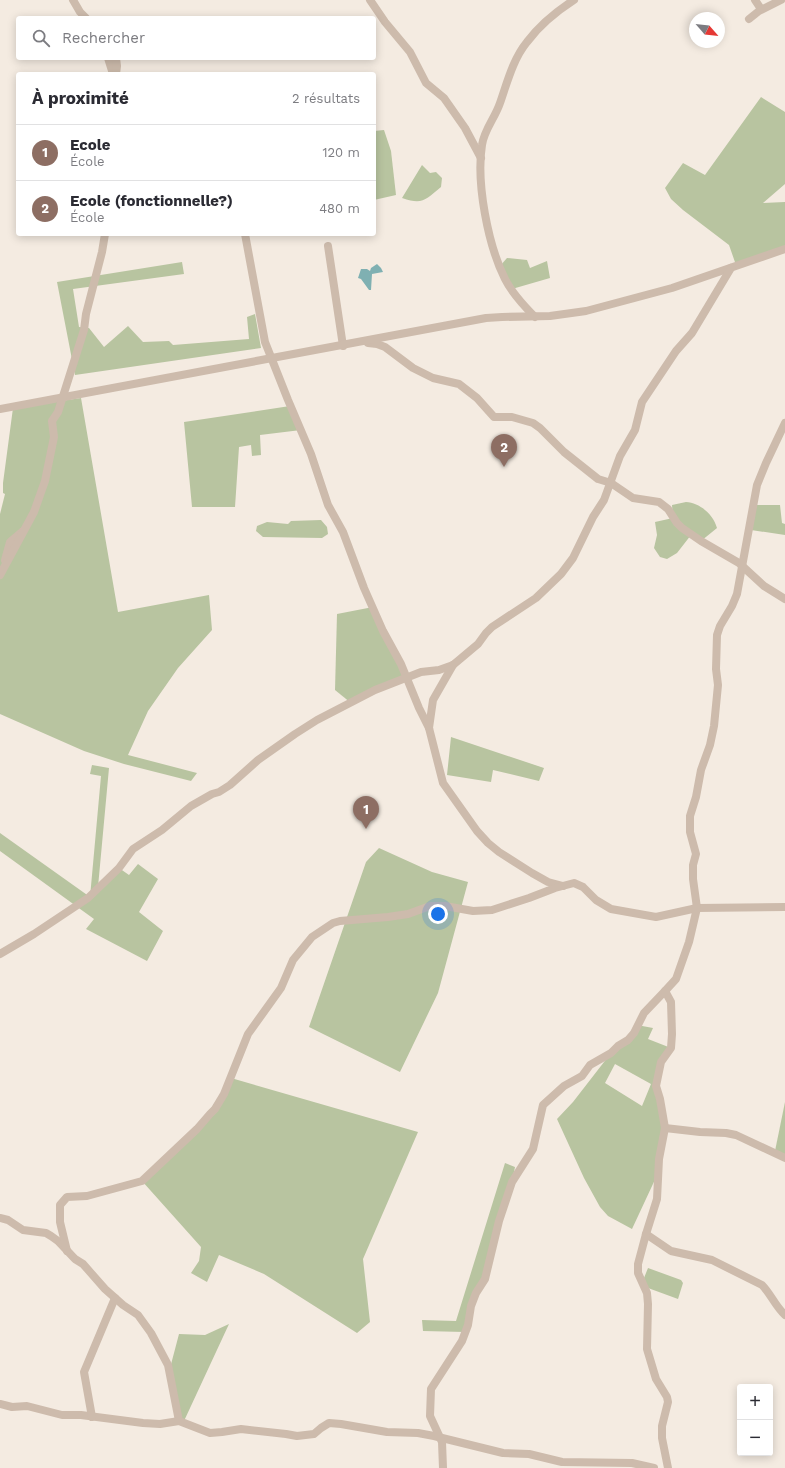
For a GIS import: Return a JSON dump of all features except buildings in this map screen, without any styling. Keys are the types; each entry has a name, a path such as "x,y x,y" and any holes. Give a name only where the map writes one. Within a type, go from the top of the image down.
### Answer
{"street":[{"path":"73,0 84,16"},
{"path":"370,0 410,52 426,82 444,98 465,128 481,159"},
{"path":"535,317 525,307 505,279 488,230 481,184 482,144 498,108 510,75 526,43 543,24 574,0"},
{"path":"755,0 761,9"},
{"path":"749,18 761,9 781,0"},
{"path":"109,60 113,72"},
{"path":"115,72 117,66 116,60"},
{"path":"1,573 34,512 45,481 54,437 52,421 58,412 84,330 86,314 105,236"},
{"path":"245,236 265,342 290,406 312,454 328,505 343,532 364,588 429,728 443,783 488,843 499,852 532,873 548,882 563,886"},
{"path":"328,246 344,346"},
{"path":"0,410 486,318 535,317 586,311 672,288 785,249"},
{"path":"429,728 433,700 453,665 478,644 489,630 536,598 561,574 574,558 593,517 604,500 620,456 635,430 642,402 676,351 692,333 730,268"},
{"path":"361,342 377,344 413,368 433,378 459,384 477,398 494,417 512,417 533,423 587,471 598,478 611,483 633,498 659,502 668,509 682,528 742,566 764,586 785,599"},
{"path":"443,1468 442,1442 430,1416 431,1389 462,1340 468,1325 471,1306 476,1293 485,1278 499,1221 512,1182 533,1149 543,1105 564,1086 582,1076 590,1065 611,1053 618,1046 628,1040 634,1033 644,1013 676,979 689,942 697,908 693,885 693,865 696,854 690,832 690,816 697,792 701,770 710,745 714,726 718,685 716,669 717,635 720,626 732,606 737,594 757,485 785,423"},
{"path":"0,954 34,934 88,898 119,868 133,848 162,830 191,806 212,794 219,792 258,760 295,734 317,720 375,690 421,672 438,670 453,665"},
{"path":"67,1251 60,1222 60,1205 67,1197 87,1196 142,1181 197,1130 216,1109 224,1094 248,1034 281,988 293,960 307,942 323,928 333,922 408,914 430,906 445,906 473,911 492,910 574,883 583,887 596,900 611,909 656,917 697,908 785,907"},
{"path":"665,991 671,1002 671,1048 661,1062 656,1086 665,1128 659,1159 657,1199 638,1264 638,1273 647,1293 647,1350 656,1379 667,1397 668,1402 662,1426 662,1438 668,1468"},
{"path":"665,1128 736,1135 785,1158"},
{"path":"0,1218 8,1220 23,1230 51,1236 83,1264 115,1298 138,1316 151,1333 156,1345 168,1365 179,1422"},
{"path":"646,1234 672,1251 712,1260 762,1285 767,1290 775,1305 785,1315"},
{"path":"92,1417 84,1372 115,1298"},
{"path":"0,1404 12,1407 27,1406 62,1415 160,1424 179,1422 210,1433 241,1429 297,1436 309,1435 314,1434 329,1423 387,1432 418,1433 503,1453 529,1454 562,1462 632,1463 654,1468"}],"green space":[{"path":"761,97 785,112 785,184 763,203 785,202 785,249 736,265 729,245 683,210 671,199 665,188 683,163 705,175"},
{"path":"384,130 391,151 396,195 376,200 376,131"},
{"path":"422,165 430,173 436,172 442,178 441,187 423,200 415,201 402,198"},
{"path":"507,258 527,260 530,268 547,261 550,278 512,289 500,266"},
{"path":"182,262 184,274 73,289 79,327 89,328 104,347 128,326 143,342 169,341 173,345 249,339 247,317 255,314 261,348 75,375 57,282"},
{"path":"81,398 118,612 209,595 212,630 178,668 148,711 128,755 197,773 191,781 124,764 84,751 0,714 0,514 5,494 3,493 3,483 13,408"},
{"path":"290,406 301,430 260,435 261,455 252,456 251,445 239,447 235,507 192,507 184,422"},
{"path":"686,502 701,507 705,510 712,518 717,528 701,541 691,535 677,553 667,559 660,557 654,548 657,535 655,522 673,518 672,505"},
{"path":"756,505 780,505 782,523 785,524 785,535 751,530"},
{"path":"321,520 327,527 328,534 322,538 263,537 256,531 257,526 267,522 288,524 291,521"},
{"path":"373,607 407,678 351,703 335,690 337,614"},
{"path":"451,737 544,768 539,781 493,770 491,782 447,775"},
{"path":"92,765 109,768 98,887 119,868 129,875 138,864 158,879 139,912 163,931 147,961 86,929 94,919 0,851 0,833 90,897 101,776 90,774"},
{"path":"379,848 432,872 468,882 438,993 400,1072 309,1027 366,862"},
{"path":"637,1025 653,1028 648,1039 671,1048 661,1062 656,1086 665,1125 659,1171 632,1229 608,1216 600,1207 584,1178 557,1119 573,1102 611,1053","holes":["615,1064 651,1084 642,1106 605,1083"]},
{"path":"231,1078 418,1132 363,1259 370,1322 357,1333 264,1274 219,1255 207,1282 191,1273 199,1261 201,1247 142,1181 197,1130"},
{"path":"785,1102 785,1156 775,1151"},
{"path":"505,1163 515,1167 512,1182 465,1332 423,1331 422,1320 456,1321"},
{"path":"648,1268 681,1280 683,1283 678,1299 648,1288 644,1278"},
{"path":"229,1324 184,1421 178,1417 169,1372 179,1334 205,1335"}],"water":[{"path":"377,264 383,272 372,274 371,290 369,290 361,279 358,278 361,269 367,269 370,271 371,268"}],"place":[{"name":"Ecole (fonctionnelle?)","path":"504,467"},
{"name":"Ecole","path":"366,829"}]}
